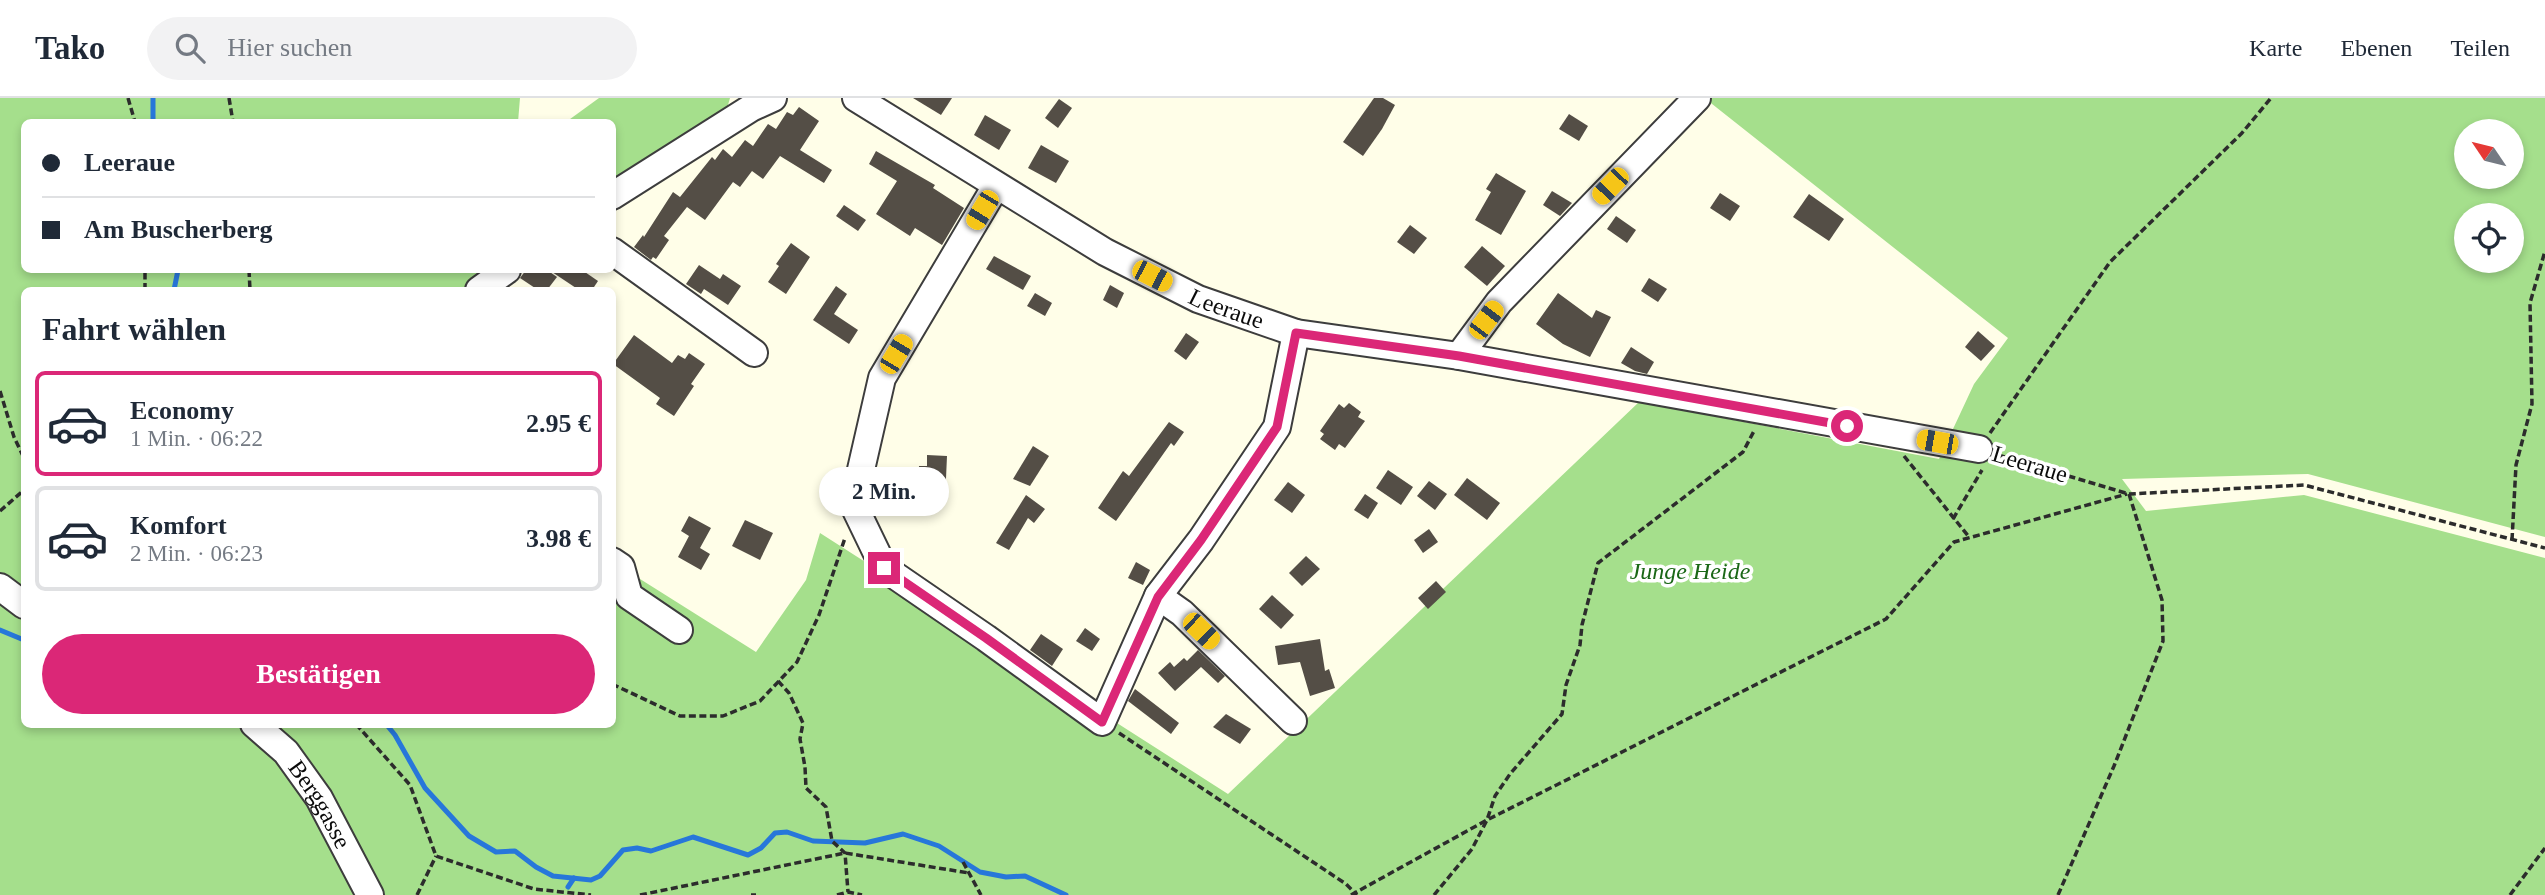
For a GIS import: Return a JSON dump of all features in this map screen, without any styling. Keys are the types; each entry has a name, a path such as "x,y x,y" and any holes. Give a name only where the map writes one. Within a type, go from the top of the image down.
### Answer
{"street":[{"name":"Leeraue","path":"856,98 1105,252 1198,299 1296,333 1459,356 1986,451"},
{"path":"1459,356 1499,302 1697,98"},
{"path":"616,193 756,101"},
{"path":"996,186 882,378 857,487 856,510 884,568 1102,722 1158,597 1201,540 1277,427 1296,333"},
{"path":"616,254 754,353"},
{"path":"483,287 503,273"},
{"path":"616,564 621,567 629,596 679,630"},
{"path":"0,587 21,603"},
{"path":"1158,597 1182,612 1293,721"},
{"name":"Berggasse","path":"259,728 286,752 319,797 370,895"}],"path":[{"path":"128,98 134,119"},
{"path":"229,98 232,119"},
{"path":"1953,519 1986,451 2110,262 2242,134 2271,98"},
{"path":"2511,540 2516,464 2532,404 2530,303 2545,251"},
{"path":"0,391 21,452"},
{"path":"1434,895 1472,849 1487,820 1495,796 1510,774 1562,714 1566,685 1580,645 1582,625 1598,563 1743,452 1752,433 1775,414"},
{"path":"1896,435 1906,462 1969,537"},
{"name":"Leeraue","path":"1986,451 2129,494 2304,485 2545,548"},
{"path":"0,511 21,493"},
{"path":"1102,722 1346,884 1354,894 1487,820 1886,619 1954,542 2129,494 2162,600 2163,641 2114,766 2057,895"},
{"path":"616,686 680,716 723,716 760,701 797,662 819,615 856,510"},
{"path":"778,681 789,692 803,723 800,739 806,788 826,807 832,841 845,853 848,892"},
{"path":"360,728 410,785 436,856 417,895"},
{"path":"2510,895 2545,848"},
{"path":"640,895 845,853 969,873"},
{"path":"436,856 534,889 591,895"},
{"path":"962,862 981,895"},
{"path":"837,895 848,892 862,895"}],"green space":[{"name":"Junge Heide","path":"0,98 520,98 518,119 21,119 21,273 493,273 473,287 21,287 21,728 616,728 616,576 621,567 756,652 806,580 820,533 1228,794 1639,402 1939,459 1974,384 2008,338 1707,100 1710,98 2545,98 2545,537 2308,474 2122,479 2146,511 2304,495 2545,558 2545,895 0,895"},
{"path":"599,98 730,98 726,112 616,184 616,119 570,119"}],"building":[{"path":"913,98 952,98 941,115"},
{"path":"1374,98 1383,98 1395,105 1363,156 1343,142"},
{"path":"1059,99 1072,108 1058,128 1045,118"},
{"path":"799,107 819,121 800,150 832,170 824,183 780,156 763,179 752,171 740,187 733,182 705,220 687,207 664,236 669,240 656,259 653,257 651,260 634,247 643,235 644,237 673,192 680,197 712,157 715,160 723,149 732,157 745,140 753,146 768,124 776,129 787,112 793,115"},
{"path":"1569,114 1588,126 1579,141 1559,129"},
{"path":"985,115 1011,130 999,150 974,135"},
{"path":"1041,145 1069,161 1056,183 1028,168"},
{"path":"876,151 935,185 933,188 964,208 942,245 915,228 910,236 876,214 897,181 869,164"},
{"path":"1496,173 1526,191 1501,235 1475,220 1491,192 1486,189"},
{"path":"1552,191 1572,203 1560,216 1543,205"},
{"path":"1720,193 1740,206 1730,221 1710,208"},
{"path":"1809,194 1844,219 1829,241 1793,217"},
{"path":"844,205 866,220 858,231 836,216"},
{"path":"1616,216 1636,230 1627,243 1607,229"},
{"path":"1410,225 1427,238 1414,254 1397,242"},
{"path":"791,243 810,257 786,294 768,282 779,266 776,264"},
{"path":"1482,246 1505,266 1487,286 1464,267"},
{"path":"994,256 1031,276 1023,290 986,269"},
{"path":"699,265 720,279 723,274 741,286 728,305 704,289 701,294 686,284"},
{"path":"524,273 551,273 557,277 549,287 534,287 520,278"},
{"path":"554,273 586,273 598,281 594,287 574,287"},
{"path":"1649,278 1667,289 1658,302 1641,291"},
{"path":"1110,285 1124,293 1117,308 1103,300"},
{"path":"836,286 847,294 834,314 858,330 849,344 813,320"},
{"path":"1035,293 1052,303 1045,316 1027,306"},
{"path":"1558,293 1592,318 1596,310 1611,317 1590,357 1563,344 1536,324"},
{"path":"1978,331 1995,346 1981,361 1965,347"},
{"path":"1186,333 1199,342 1186,360 1174,351"},
{"path":"634,335 672,363 678,355 685,359 689,353 705,364 674,416 656,404 660,398 616,366 616,360"},
{"path":"1631,347 1654,362 1647,374 1621,363"},
{"path":"1349,403 1361,412 1358,417 1365,421 1345,448 1339,444 1335,450 1320,439 1324,434 1320,431 1339,404 1344,408"},
{"path":"1169,422 1184,432 1174,446 1171,443 1116,521 1098,508 1123,471 1129,476"},
{"path":"1033,446 1049,456 1030,486 1013,479"},
{"path":"927,455 947,456 945,501 925,500 926,487 918,486 919,466 927,466"},
{"path":"1388,470 1413,487 1401,505 1376,488"},
{"path":"1467,478 1500,503 1487,520 1454,495"},
{"path":"1429,481 1447,494 1435,510 1417,496"},
{"path":"1288,482 1305,495 1292,513 1274,500"},
{"path":"1365,494 1378,503 1368,519 1354,510"},
{"path":"1026,495 1045,509 1034,523 1028,518 1009,550 996,543"},
{"path":"689,516 711,528 700,548 710,554 701,570 678,557 689,536 681,531"},
{"path":"745,520 773,533 760,560 732,546"},
{"path":"1429,529 1438,542 1423,553 1414,540"},
{"path":"1306,556 1320,569 1302,586 1289,573"},
{"path":"1136,562 1150,570 1143,585 1128,578"},
{"path":"1436,581 1446,592 1428,609 1418,598"},
{"path":"1272,595 1294,615 1281,629 1259,609"},
{"path":"1085,628 1100,639 1092,651 1076,641"},
{"path":"1041,634 1063,649 1052,666 1030,650"},
{"path":"1320,639 1325,671 1329,669 1335,688 1310,696 1300,662 1278,665 1275,646"},
{"path":"1198,650 1225,676 1218,683 1201,667 1175,691 1158,673 1170,662 1174,667 1184,658 1187,661"},
{"path":"1135,689 1179,723 1171,734 1128,701"},
{"path":"1226,714 1251,729 1240,744 1213,727"}],"waterway":[{"path":"153,98 153,119"},
{"path":"175,287 177,273"},
{"path":"0,630 21,639"},
{"path":"389,728 425,788 469,836 496,852 515,851 553,876 591,880 600,876 623,850 637,848 651,851 693,837 748,855 761,848 775,833 787,832 813,841 865,843 903,834 939,846 980,872 1006,877 1025,876 1066,895"},
{"path":"568,887 574,878"}],"route":[{"path":"884,568 1102,722 1158,597 1201,540 1277,427 1296,333 1459,356 1847,426"}]}
